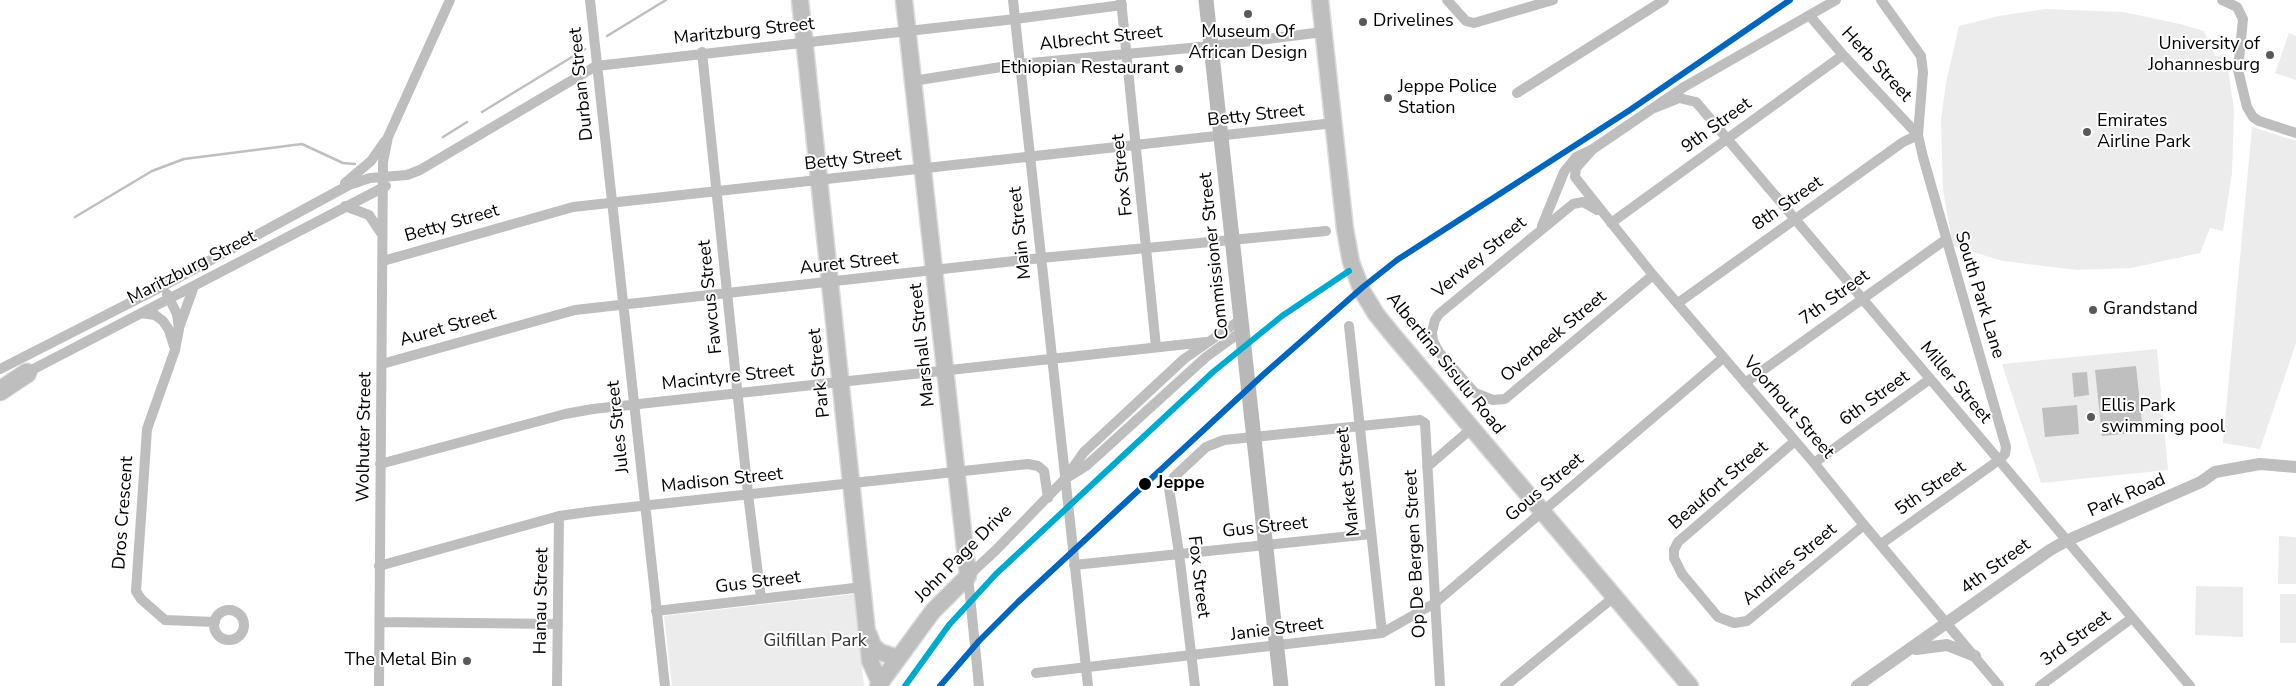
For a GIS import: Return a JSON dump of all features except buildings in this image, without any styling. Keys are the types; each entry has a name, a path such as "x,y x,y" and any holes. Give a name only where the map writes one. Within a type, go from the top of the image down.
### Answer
{"highway":[{"path":"0,391 27,373"}],"main road":[{"name":"Park Street","path":"800,0 869,635 870,661 879,684"},
{"name":"Marshall Street","path":"904,0 969,584"},
{"name":"Commissioner Street","path":"1206,0 1281,686"},
{"name":"Albertina Sisulu Road","path":"1320,0 1351,262 1367,300 1392,335 1614,597 1682,683"},
{"name":"John Page Drive","path":"879,684 933,611 969,584"},
{"path":"869,635 874,646 880,652 898,658"}],"street":[{"path":"332,193 367,164 388,137 450,0"},
{"name":"Durban Street","path":"590,0 607,165"},
{"name":"Main Street","path":"1012,0 1062,462 1066,484"},
{"path":"1447,0 1466,21 1474,23 1553,0"},
{"path":"1517,93 1664,0"},
{"path":"1654,108 1659,102 1684,87 1836,0"},
{"path":"1881,0 1921,56 1923,72 1918,135"},
{"path":"2222,0 2239,9 2243,19 2238,70 2246,107 2253,117 2259,121 2296,133"},
{"name":"Maritzburg Street","path":"0,384 27,373 170,299 382,188 398,177 420,170 596,66 702,52 1015,19 1121,2"},
{"name":"Fox Street","path":"1121,2 1156,347"},
{"path":"1593,149 1654,108 1679,98 1696,102 1695,89 1700,83 1798,27 1808,17"},
{"name":"Herb Street","path":"1808,17 1918,135"},
{"name":"Albrecht Street","path":"913,81 1020,64 1211,46 1323,32"},
{"name":"Fawcus Street","path":"702,52 748,494 762,598"},
{"name":"9th Street","path":"1608,220 1728,139 1843,55"},
{"name":"Miller Street","path":"1696,102 2190,686"},
{"name":"Betty Street","path":"383,261 574,207 715,190 922,169 1030,155 1334,124"},
{"name":"8th Street","path":"1678,303 1904,142 1918,135"},
{"name":"South Park Lane","path":"1918,135 1945,240 2004,439 2005,454 1999,460"},
{"name":"Wolhuter Street","path":"379,686 382,177 388,137"},
{"name":"Verwey Street","path":"1542,227 1567,167 1576,157 1593,149"},
{"name":"Voorhout Street","path":"1593,149 1576,168 1575,176 1608,220 1723,358 1814,463 1947,624 1976,656 1999,686"},
{"name":"Jules Street","path":"607,165 665,686"},
{"name":"Maritzburg Street","path":"0,370 163,286 332,193 356,182 382,177 398,177"},
{"name":"Verwey Street","path":"1439,314 1572,204 1579,202 1589,204 1608,220"},
{"path":"345,206 369,215 375,221 382,238"},
{"name":"Auret Street","path":"382,364 562,313 623,304 1231,238 1326,231"},
{"name":"7th Street","path":"1745,383 1945,240"},
{"name":"Overbeek Street","path":"1439,314 1435,320 1432,332 1433,341 1439,352 1475,393 1486,399 1499,401 1516,392 1653,275"},
{"name":"Dros Crescent","path":"163,286 177,314 179,329"},
{"name":"Dros Crescent","path":"194,286 179,329 175,350 147,429 136,591 141,599 165,620 215,622"},
{"path":"141,313 155,315 163,320 170,330 175,350"},
{"name":"Market Street","path":"1349,326 1382,633"},
{"name":"John Page Drive","path":"1066,484 1084,452 1184,359 1206,342 1242,330"},
{"name":"John Page Drive","path":"969,584 1048,498 1066,484 1206,357 1242,330"},
{"name":"Macintyre Street","path":"380,464 565,414 738,393 1206,342"},
{"name":"Gous Street","path":"1382,633 1435,603 1723,358"},
{"name":"6th Street","path":"1814,463 1930,379"},
{"name":"Op De Bergen Street","path":"1359,425 1424,421 1440,686"},
{"path":"1253,436 1359,425"},
{"path":"1427,467 1471,429"},
{"name":"Fox Street","path":"1195,686 1180,553 1169,488 1171,480 1206,447 1224,440 1253,436"},
{"name":"Beaufort Street","path":"1734,622 1718,616 1703,600 1677,568 1674,550 1678,542 1795,441"},
{"name":"5th Street","path":"1881,544 1999,460"},
{"name":"Madison Street","path":"380,566 559,516 1033,464 1042,468 1046,475 1048,498"},
{"name":"Park Road","path":"2066,541 2201,482 2215,472 2260,464 2296,467"},
{"name":"Park Road","path":"2201,482 2259,472 2296,476"},
{"path":"1066,484 1088,686"},
{"name":"Hanau Street","path":"557,686 559,516"},
{"name":"Andries Street","path":"1734,622 1752,619 1864,525"},
{"name":"Gus Street","path":"1073,562 1371,534"},
{"name":"4th Street","path":"1857,686 2050,550 2066,541"},
{"name":"Marshall Street","path":"969,584 979,686"},
{"name":"Gus Street","path":"656,611 863,587"},
{"path":"1505,686 1614,597"},
{"name":"3rd Street","path":"2040,686 2132,618"},
{"path":"380,622 558,624"},
{"name":"Janie Street","path":"1036,673 1382,633"},
{"path":"1908,651 1925,646 1947,645 1976,656"}],"green space":[{"name":"Emirates Airline Park","path":"2046,9 2123,12 2180,24 2204,31 2215,56 2226,54 2234,110 2232,173 2223,231 2210,228 2200,253 2131,268 2077,270 2003,261 1953,246 1943,190 1941,120 1946,83 1959,26 1999,16"},
{"path":"2289,33 2296,36 2296,80 2275,73"},
{"path":"2252,127 2296,141 2296,343 2260,449 2223,443"},
{"name":"Ellis Park swimming pool","path":"2157,349 2168,470 2041,483 2002,364"},
{"path":"2279,536 2296,537 2296,584 2278,584"},
{"path":"2196,586 2243,587 2243,637 2195,635"},
{"name":"Gilfillan Park","path":"854,594 864,686 672,686 664,616"},
{"path":"2280,594 2296,594 2296,643 2280,643"}],"shaded area":[{"path":"2136,366 2143,432 2102,436 2095,370"},
{"path":"2087,372 2089,395 2074,397 2072,373"},
{"path":"2077,405 2079,434 2045,437 2042,408"}],"waterway":[{"path":"607,36 666,0"},
{"path":"482,112 585,49"},
{"path":"443,137 467,122"},
{"path":"75,217 152,171 184,159 302,144 343,163 355,164"}],"transit line":[{"path":"940,686 979,641 1018,602 1264,374 1363,287 1397,260 1630,110 1790,0"},
{"path":"905,686 949,625 996,574 1213,372 1282,316 1349,271"}],"place":[{"name":"Museum Of African Design","path":"1248,14"},
{"name":"Drivelines","path":"1363,22"},
{"name":"University of Johannesburg","path":"2270,55"},
{"name":"Ethiopian Restaurant","path":"1179,69"},
{"name":"Jeppe Police Station","path":"1388,98"},
{"name":"Emirates Airline Park","path":"2087,132"},
{"name":"Grandstand","path":"2093,310"},
{"name":"Ellis Park swimming pool","path":"2091,417"},
{"name":"Jeppe","path":"1145,484"},
{"name":"The Metal Bin","path":"467,661"}]}
